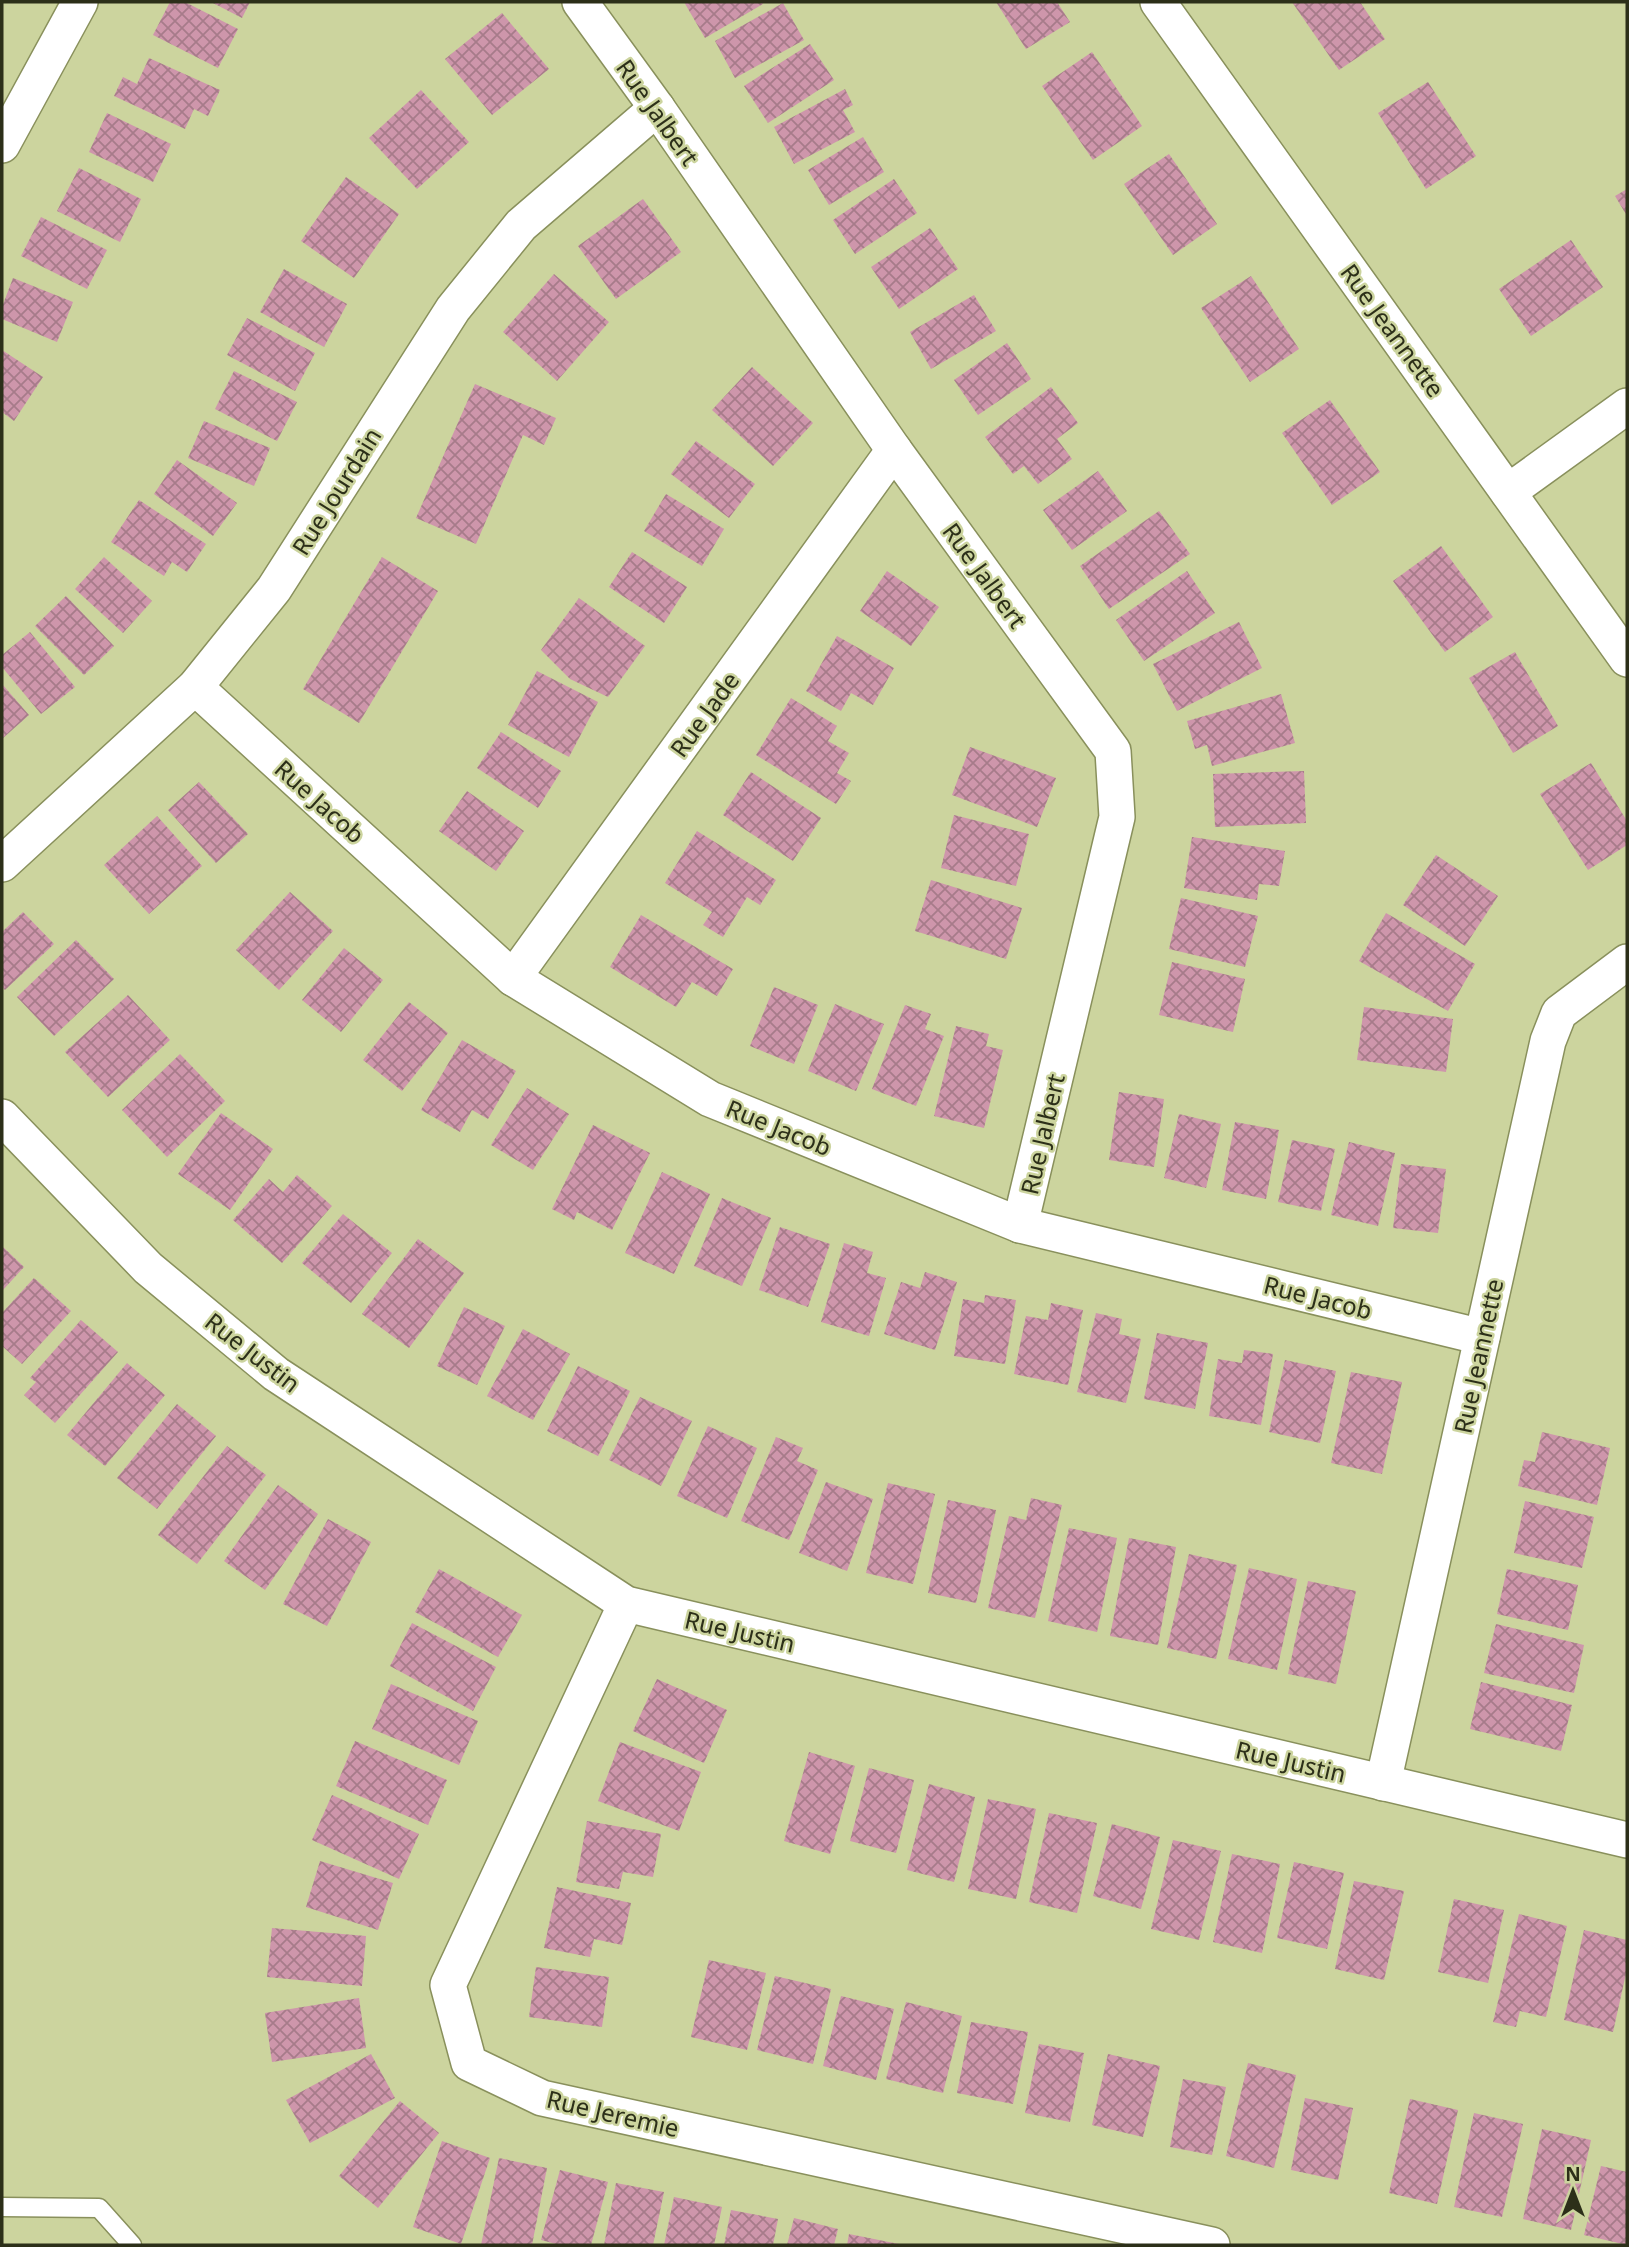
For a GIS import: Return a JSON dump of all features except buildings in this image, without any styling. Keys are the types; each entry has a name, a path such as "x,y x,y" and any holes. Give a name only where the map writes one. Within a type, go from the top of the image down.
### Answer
{"street":[{"path":"2,145 10,107 80,2"},
{"name":"Rue Jalbert","path":"579,2 657,108 894,450 1113,751 1117,817 1020,1224"},
{"name":"Rue Jeannette","path":"1158,2 1627,659"},
{"name":"Rue Jourdain","path":"2,864 195,687 274,589 453,309 521,225 657,108"},
{"path":"1508,492 1627,406"},
{"name":"Rue Jade","path":"513,978 894,450"},
{"name":"Rue Jacob","path":"195,687 513,978 710,1100 1020,1224 1482,1337"},
{"name":"Rue Jeannette","path":"1383,1783 1548,1041 1559,1013 1627,962"},
{"name":"Rue Justin","path":"2,1117 148,1268 276,1374 626,1604 1627,1840"},
{"name":"Rue Jeremie","path":"626,1604 448,1985 469,2063 542,2098 1212,2245"}],"lane":[{"path":"2,2207 99,2208 132,2245"}]}
